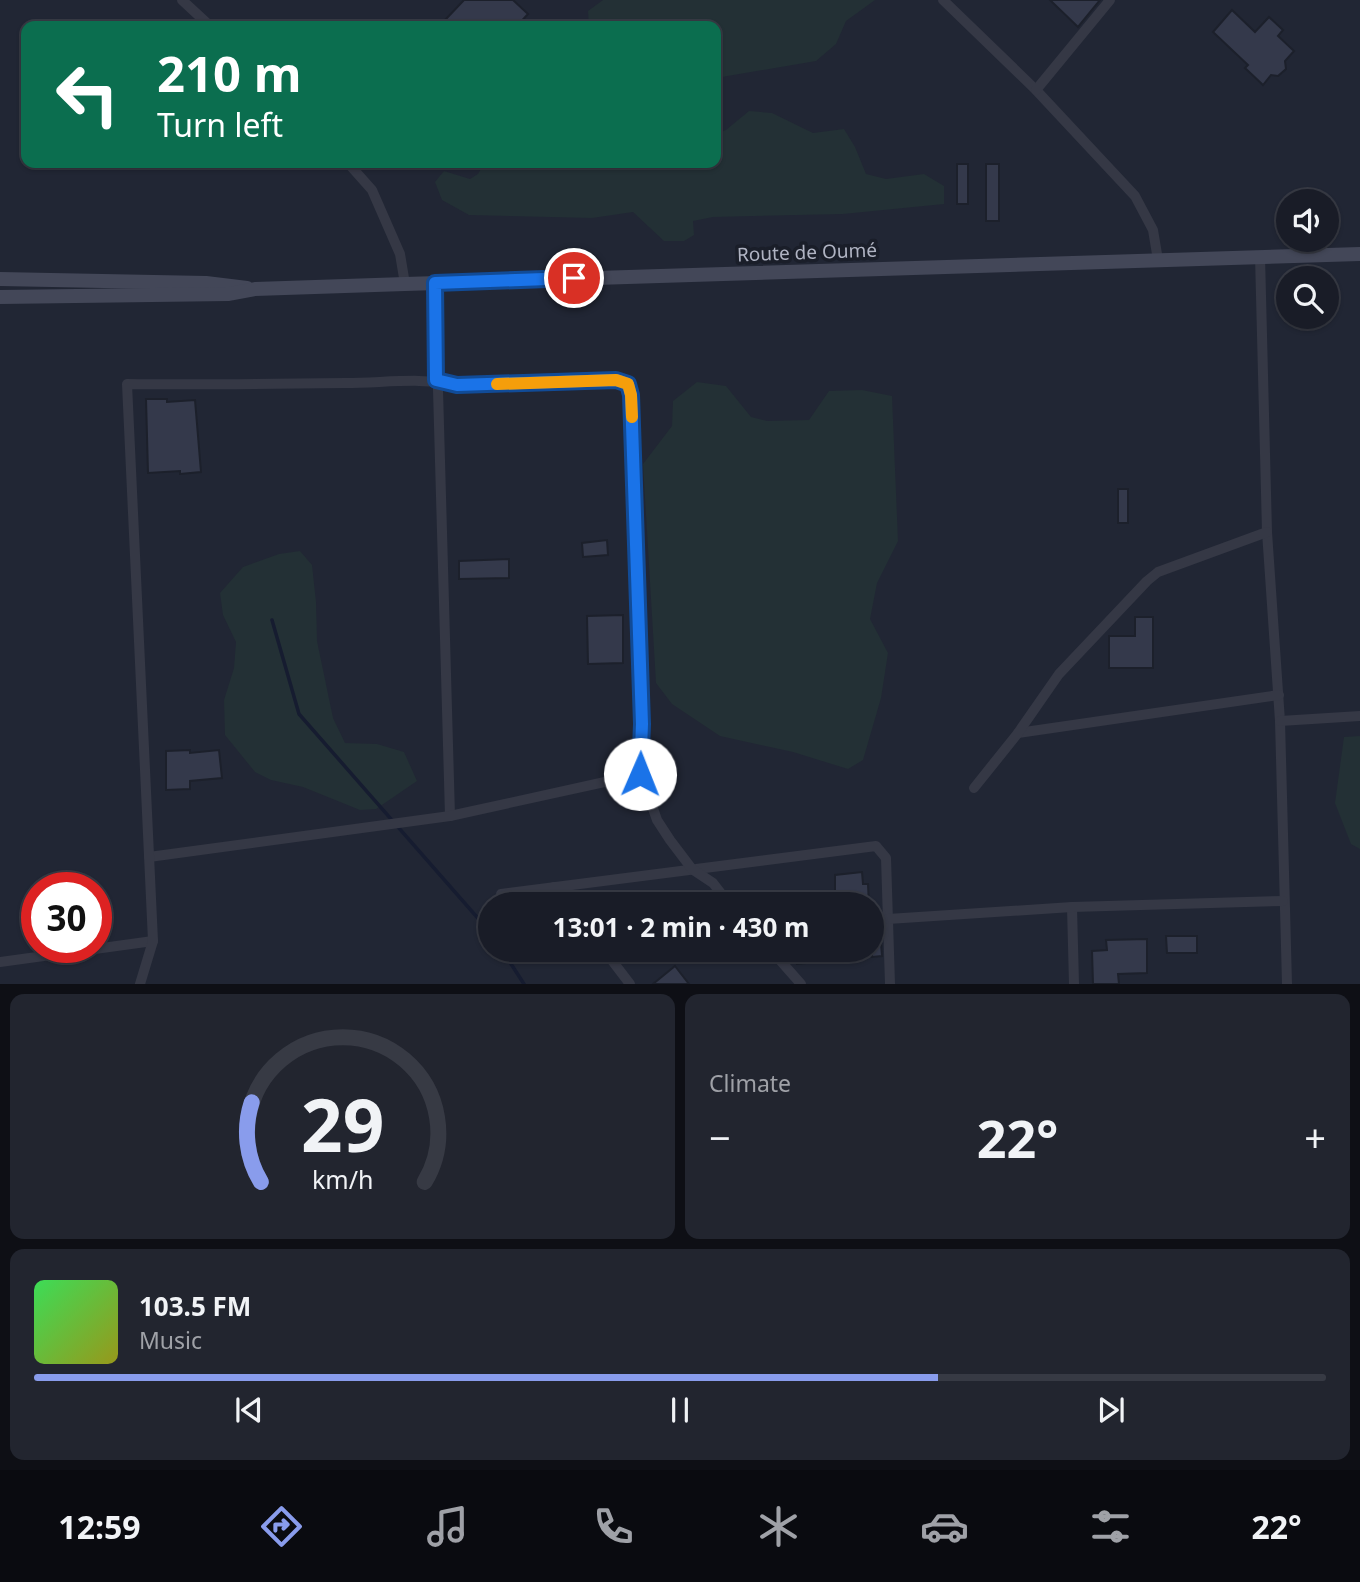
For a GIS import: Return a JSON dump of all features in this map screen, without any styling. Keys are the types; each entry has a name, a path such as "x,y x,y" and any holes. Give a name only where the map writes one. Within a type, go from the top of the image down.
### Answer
{"main road":[{"name":"Route de Oumé","path":"255,289 1360,254"},
{"path":"0,279 206,283 255,289"},
{"path":"0,296 205,295 255,289"}],"street":[{"path":"182,0 205,21"},
{"path":"943,0 1036,90 1135,196 1153,230 1158,260"},
{"path":"1036,90 1110,0"},
{"path":"352,168 372,190 400,254 405,284"},
{"path":"1260,256 1267,532 1279,695 1287,984"},
{"path":"435,283 450,816"},
{"path":"140,984 153,941 127,384 338,384 436,380 457,385 616,380 628,384 631,395 642,724 640,774 657,820 670,841 692,869 713,883 720,892"},
{"path":"974,788 1018,733 1059,674 1158,572 1267,532"},
{"path":"1018,733 1279,695"},
{"path":"1280,721 1360,716"},
{"path":"149,857 450,816 640,774"},
{"path":"516,892 876,846 886,858 890,984"},
{"path":"554,887 558,892"},
{"path":"888,919 1072,907 1283,901"},
{"path":"1072,907 1074,984"},
{"path":"2,964 153,941"},
{"path":"613,962 630,984"},
{"path":"782,962 801,984"}],"shaded area":[{"path":"603,0 875,0 846,21 836,44 816,61 721,77 721,21 589,21 588,11"},
{"path":"749,111 772,113 813,133 844,129 866,174 886,179 924,174 944,186 944,204 843,214 713,217 693,221 694,235 684,241 664,241 633,212 592,218 469,215 442,200 435,182 444,171 470,179 481,168 721,168 721,132"},
{"path":"697,382 726,386 751,417 767,421 809,420 829,391 862,390 892,396 898,541 877,583 870,619 888,653 881,698 863,760 848,769 793,752 720,736 672,704 656,683 643,464 672,426 673,401"},
{"path":"300,551 312,565 317,641 333,718 345,743 377,744 404,752 417,781 376,809 360,810 303,787 271,780 255,772 225,735 224,700 234,668 236,642 223,615 220,593 243,567 279,554"},
{"path":"1360,736 1360,849 1351,844 1335,803 1344,737"}],"building":[{"path":"464,0 513,0 528,14 522,21 446,19"},
{"path":"1050,0 1100,0 1078,27"},
{"path":"1232,10 1255,32 1269,17 1283,30 1278,36 1294,51 1285,61 1286,69 1278,76 1271,75 1263,85 1245,68 1248,65 1213,32"},
{"path":"957,164 968,164 968,204 957,204"},
{"path":"986,164 999,164 999,221 986,221"},
{"path":"146,399 167,399 167,402 195,400 201,472 148,473"},
{"path":"1118,489 1128,489 1128,523 1118,523"},
{"path":"607,540 608,555 583,557 582,543"},
{"path":"509,559 509,578 459,579 459,561"},
{"path":"623,615 623,663 588,664 587,616"},
{"path":"1135,617 1153,617 1153,668 1109,668 1109,636 1135,636"},
{"path":"190,750 190,753 219,750 222,778 190,781 190,789 166,790 166,751"},
{"path":"862,872 863,884 868,884 868,892 835,892 835,875"},
{"path":"1166,936 1197,936 1197,953 1167,953"},
{"path":"1147,939 1147,973 1118,974 1119,984 1093,984 1092,951 1107,950 1106,940"},
{"path":"675,966 689,984 653,984"}],"waterway":[{"path":"272,620 299,714 478,918"},
{"path":"510,962 524,984"}],"slow traffic":[{"path":"497,384 616,380 628,384 632,417"}],"route":[{"path":"574,278 435,283 436,380 457,385 616,380 628,384 631,395 642,724 640,774"}]}
